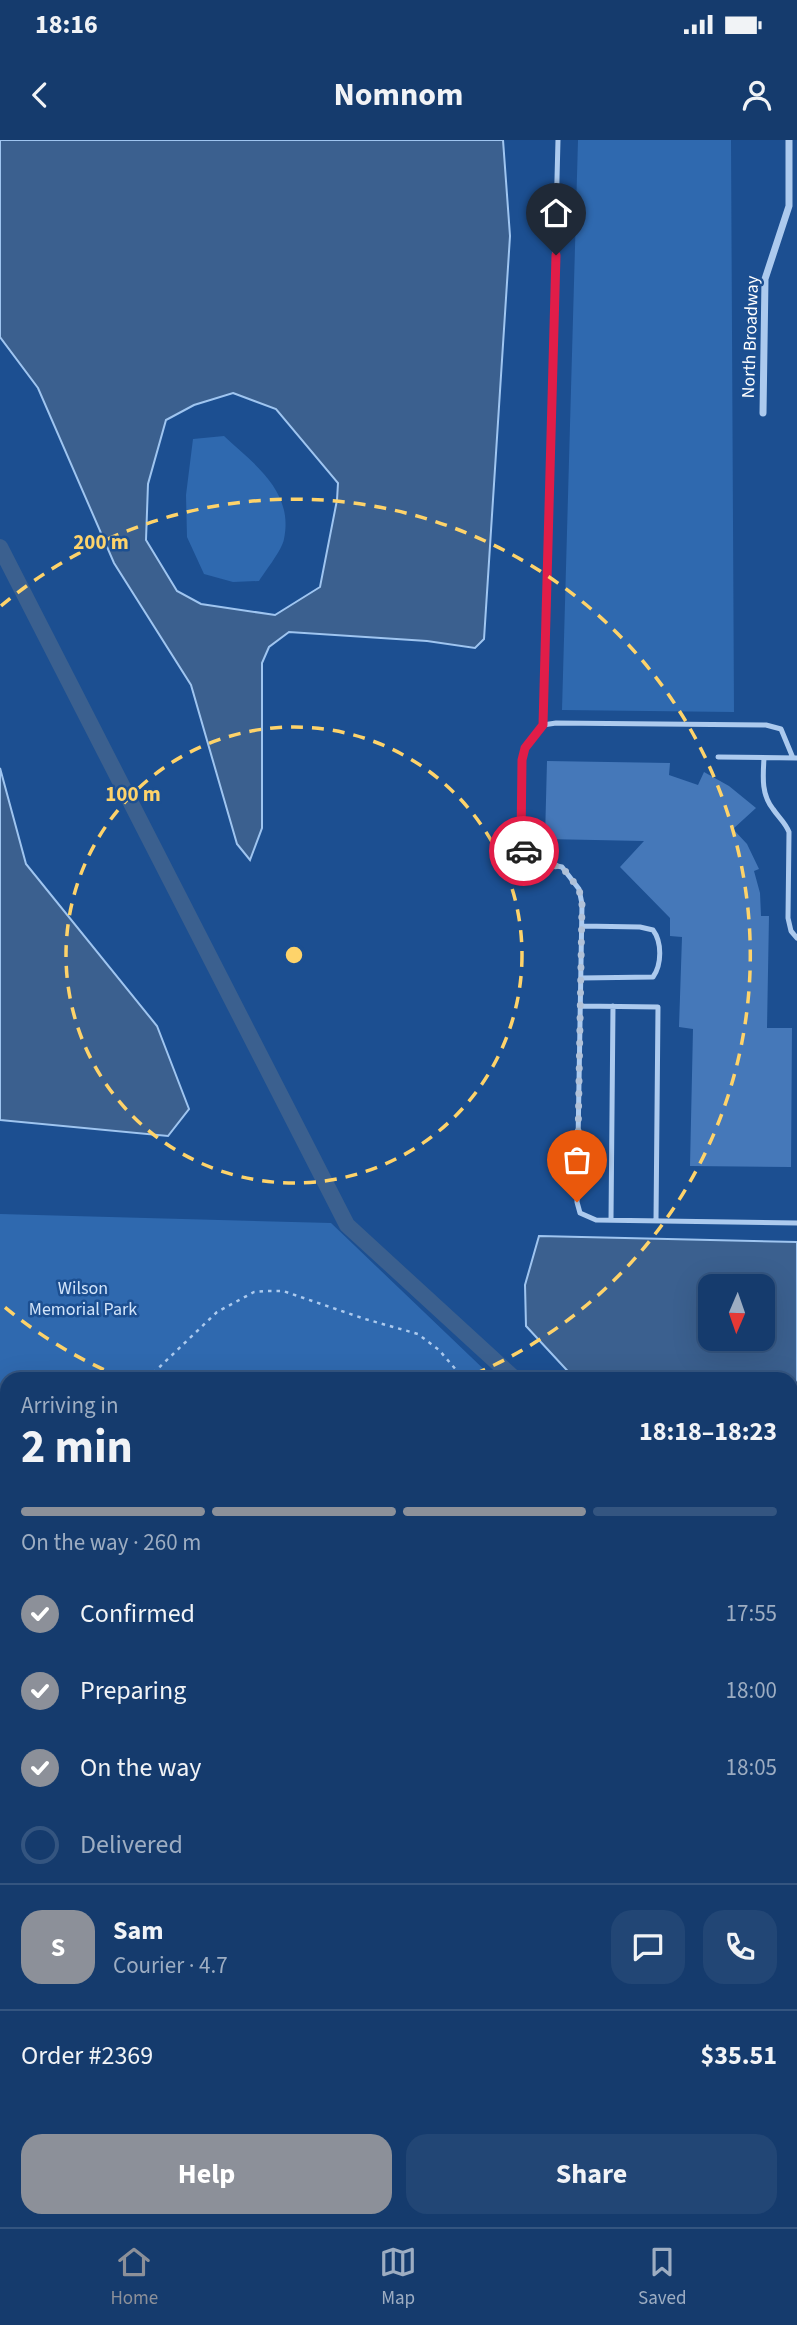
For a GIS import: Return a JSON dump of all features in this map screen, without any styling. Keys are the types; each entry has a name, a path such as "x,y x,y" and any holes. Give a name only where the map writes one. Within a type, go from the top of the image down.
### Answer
{"street":[{"name":"North Broadway","path":"763,413 765,279 789,206 789,140"}],"lane":[{"path":"558,140 543,725 525,748 522,760 521,842 528,860 562,867 579,889 582,926 577,1202 580,1213 586,1217 611,1220 797,1223"},
{"path":"543,725 766,725 781,729 795,758 718,757"},
{"path":"764,758 763,785 766,799 786,822 789,832 788,918 791,931 797,938"},
{"path":"581,978 653,977 658,970 659,939 653,930 640,927 582,926"},
{"path":"581,1006 658,1007 656,1221"},
{"path":"611,1220 613,1006"}],"path":[{"path":"154,1372 217,1312 254,1292 283,1291 418,1334 439,1350 458,1372"}],"green space":[{"path":"578,140 731,140 734,712 562,710"},
{"path":"224,436 269,480 283,507 286,522 283,544 259,581 233,582 204,574 187,537 186,495 193,439"},
{"name":"Wilson Memorial Park","path":"0,1214 331,1223 487,1372 0,1372"}],"shaded area":[{"path":"0,140 503,140 510,236 484,639 475,648 427,641 289,632 269,647 262,663 262,828 250,860 237,844 191,685 114,563 38,388 0,337","holes":["233,393 276,409 338,483 320,587 275,615 201,604 177,591 146,540 148,484 166,420 194,405"]},
{"path":"0,768 26,864 157,1026 189,1109 168,1136 0,1120"},
{"path":"539,1236 797,1242 797,1372 569,1372 526,1326 525,1285"}],"building":[{"path":"547,761 670,763 669,775 698,785 704,772 729,786 756,808 733,829 747,844 759,869 754,871 760,893 761,916 769,916 767,1028 792,1028 791,1167 690,1166 693,1029 679,1027 682,937 670,936 670,918 620,867 644,841 545,839"}],"waterway":[{"path":"0,547 347,1225 507,1372"}],"way so far":[{"path":"524,851 528,860 562,867 579,889 582,904 577,1202"}],"route":[{"path":"524,851 521,842 522,760 525,748 543,725 556,255"}]}
